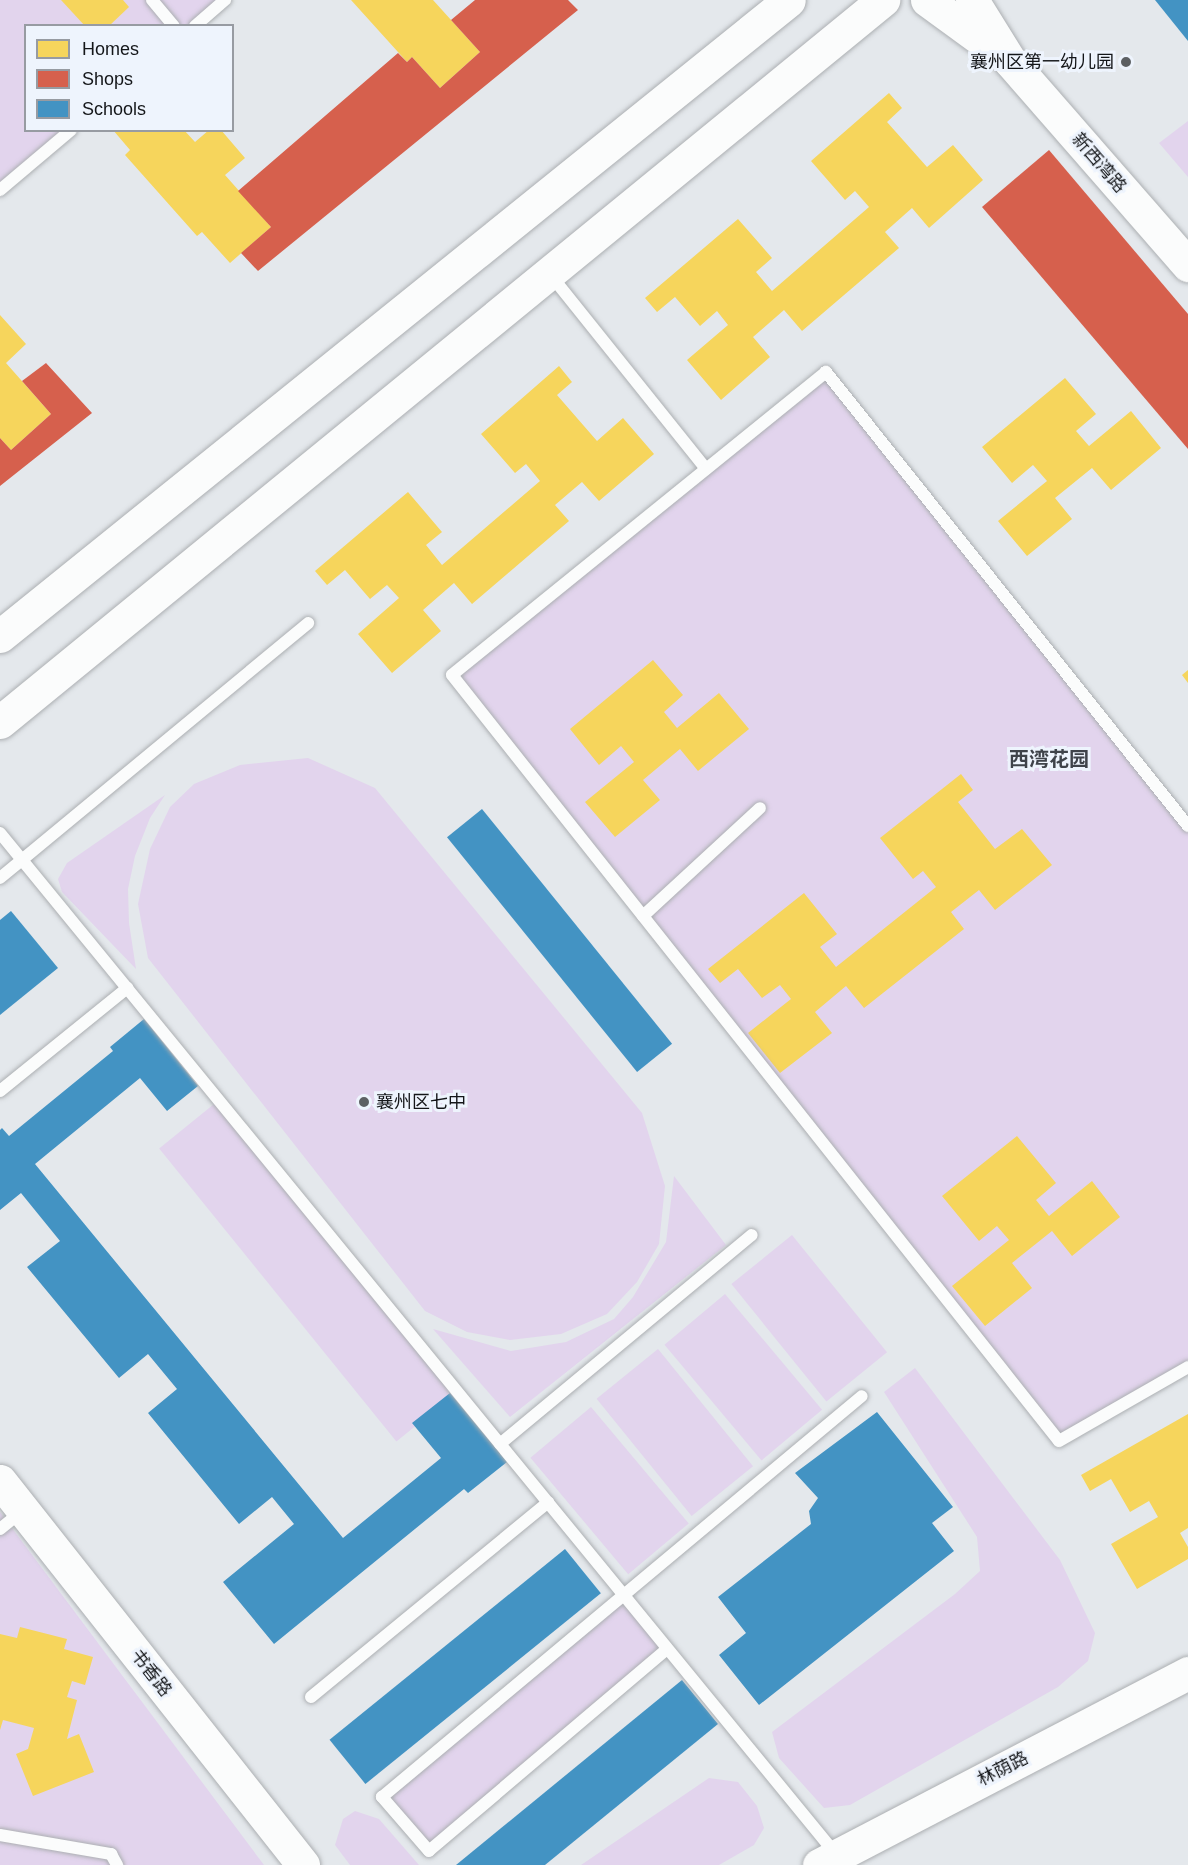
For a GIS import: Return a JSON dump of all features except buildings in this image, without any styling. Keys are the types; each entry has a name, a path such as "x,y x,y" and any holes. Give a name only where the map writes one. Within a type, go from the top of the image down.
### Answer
{"main road":[{"path":"0,636 789,0"},
{"path":"0,722 883,0"},
{"name":"新西湾路","path":"927,0 1011,61"},
{"name":"新西湾路","path":"972,0 1011,61 1188,265"},
{"name":"书香路","path":"0,1481 11,1520 303,1865"},
{"name":"林荫路","path":"828,1860 1188,1673"}],"lane":[{"path":"152,0 172,24"},
{"path":"197,24 225,0"},
{"path":"0,190 68,132"},
{"path":"549,273 706,469"},
{"path":"1188,826 826,372 452,675 1059,1442 1188,1366"},
{"path":"0,878 308,623"},
{"path":"643,916 759,808"},
{"path":"0,833 668,1649 828,1860"},
{"path":"0,1091 127,988"},
{"path":"500,1444 752,1235"},
{"path":"668,1649 429,1851 382,1797 862,1396"},
{"path":"311,1696 548,1502"},
{"path":"0,1835 111,1854 117,1865"}],"shaded area":[{"path":"0,0 225,0 196,24 24,24 24,132 70,132 0,190"},
{"path":"1188,121 1188,177 1159,143"},
{"path":"826,372 1188,826 1188,1367 1059,1441 452,675"},
{"path":"308,758 375,788 642,1113 665,1186 659,1244 637,1282 607,1314 561,1334 510,1340 467,1332 425,1311 148,958 138,904 150,849 170,807 194,784 240,765"},
{"path":"165,795 150,818 135,856 128,889 129,923 136,969 62,892 58,879 67,863"},
{"path":"219,1100 456,1393 396,1441 159,1148"},
{"path":"674,1176 726,1245 510,1417 433,1329 511,1351 566,1342 614,1319 633,1297 666,1242"},
{"path":"792,1235 887,1352 826,1401 731,1284"},
{"path":"725,1294 822,1410 762,1460 664,1345"},
{"path":"658,1349 753,1466 692,1516 597,1399"},
{"path":"915,1368 1060,1560 1095,1633 1088,1661 1058,1687 850,1805 824,1808 779,1758 772,1732 955,1594 980,1571 977,1537 884,1392"},
{"path":"591,1407 689,1523 628,1574 530,1458"},
{"path":"0,1512 264,1865 0,1865"},
{"path":"624,1597 667,1648 427,1850 383,1799"},
{"path":"709,1778 738,1782 757,1806 764,1828 754,1845 719,1865 581,1865"},
{"path":"355,1811 379,1819 419,1865 350,1865 335,1845 343,1819"}],"place":[{"name":"襄州区第一幼儿园","path":"1126,62"},
{"name":"襄州区七中","path":"364,1102"}],"district":[{"name":"西湾花园","path":"1049,759"}]}
